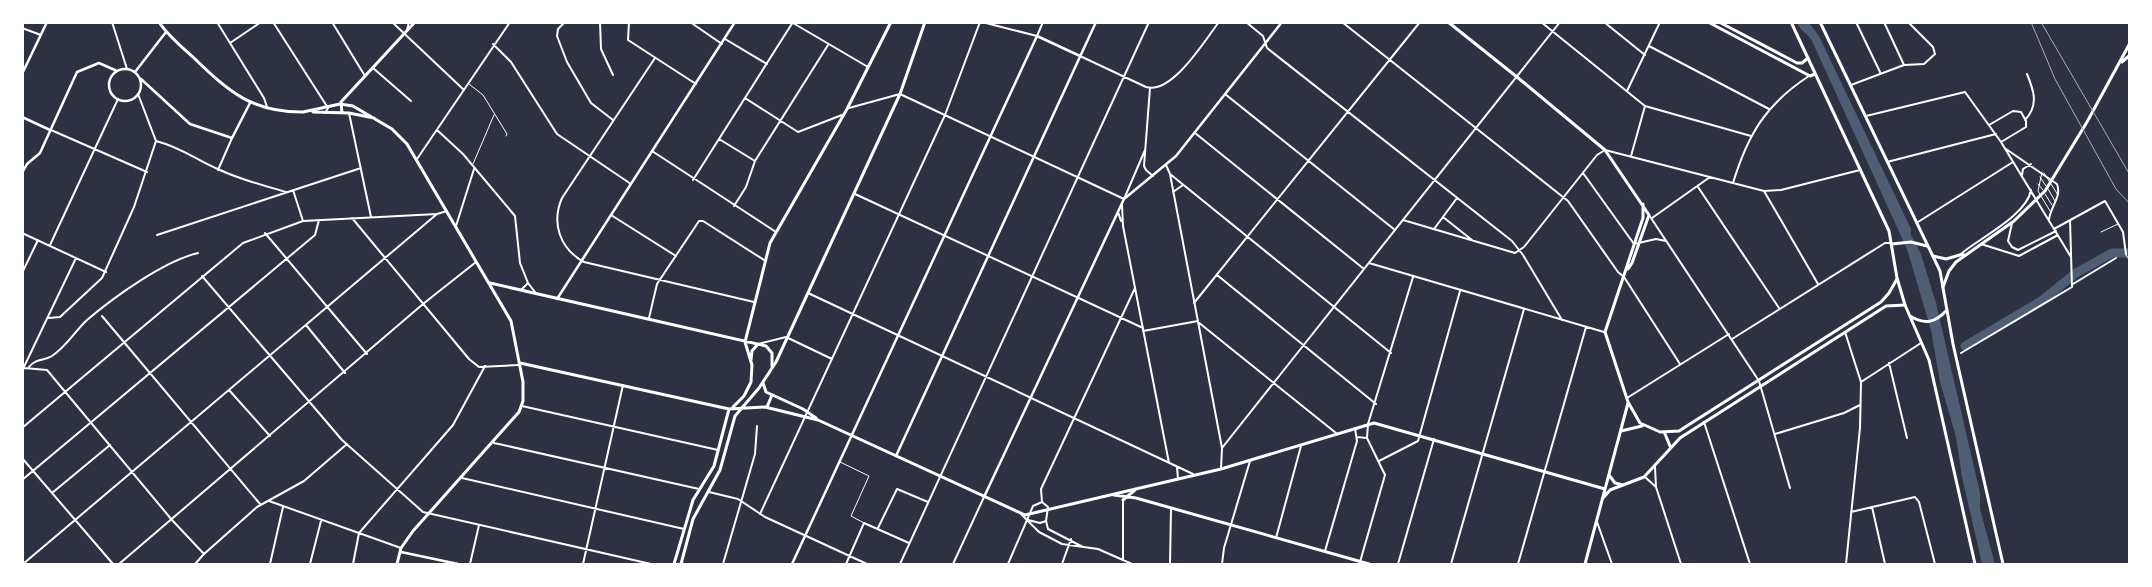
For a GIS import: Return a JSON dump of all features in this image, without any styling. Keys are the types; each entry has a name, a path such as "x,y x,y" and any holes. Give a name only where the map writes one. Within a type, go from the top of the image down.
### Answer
{"main road":[{"path":"159,22 166,32 221,83 250,103 268,109 349,113 377,119"},
{"path":"340,104 415,22"},
{"path":"751,361 745,342 764,260 776,232 847,109 891,22"},
{"path":"681,564 693,519 720,470 735,416 763,383 808,293 900,94 925,22"},
{"path":"1448,22 1605,150 1651,216 1627,269 1605,332 1628,400 1642,426"},
{"path":"1708,22 1810,76 1815,74"},
{"path":"1719,22 1797,64 1802,63 1808,58"},
{"path":"1791,22 1887,225 1897,278 1905,305 1929,360 1975,564"},
{"path":"1821,23 1932,255 1944,287 1956,355 2003,564"},
{"path":"1932,255 1946,259 1970,250 2013,222 2038,199 2055,176 2120,64 2130,43"},
{"path":"2120,64 2130,55"},
{"path":"340,104 342,113"},
{"path":"303,112 340,104 353,106 397,133 447,211 512,324 523,382 522,406 517,417 428,514 401,550 397,564"},
{"path":"1627,269 1644,215 1643,204"},
{"path":"1892,244 1916,242 1927,247"},
{"path":"1944,287 1949,271 1970,250"},
{"path":"1621,431 1642,426 1664,433 1680,431 1881,302 1892,289 1897,278"},
{"path":"489,282 520,291 758,344 770,350 772,367"},
{"path":"496,294 503,287"},
{"path":"1604,497 1608,491 1644,477 1655,467 1670,447 1704,422 1845,332 1886,306 1905,305"},
{"path":"1910,316 1928,322 1939,318 1947,310"},
{"path":"674,564 693,500 714,466 729,409 739,402 748,389 752,377 752,351 758,344"},
{"path":"520,364 729,409 767,407 818,420 1021,514 1049,510 1136,490 1250,460 1368,424 1378,423 1605,489"},
{"path":"763,383 765,391 807,412 818,420"},
{"path":"767,407 772,395"},
{"path":"1585,564 1628,400"},
{"path":"1664,433 1670,447"},
{"path":"1609,475 1615,483 1625,485"},
{"path":"1124,498 1136,490"},
{"path":"1136,490 1136,498"},
{"path":"1113,495 1124,498 1136,498 1369,564"}],"street":[{"path":"23,74 46,22"},
{"path":"112,22 127,69"},
{"path":"217,22 264,98 268,109"},
{"path":"230,43 261,22"},
{"path":"273,22 328,108 325,113"},
{"path":"332,22 365,76"},
{"path":"392,22 464,90"},
{"path":"405,34 409,22"},
{"path":"416,160 493,44 510,22"},
{"path":"565,22 558,29 557,36 567,62 591,102 614,120"},
{"path":"600,22 601,49 612,75"},
{"path":"629,22 628,39 696,84"},
{"path":"690,22 722,44"},
{"path":"556,299 735,22"},
{"path":"760,514 945,115 981,22 1036,36 1150,88 1174,79 1219,22"},
{"path":"792,564 1043,22"},
{"path":"896,456 1096,22"},
{"path":"900,564 1149,22"},
{"path":"1246,22 1267,42 1268,48 1435,180 1520,251 1562,320"},
{"path":"1123,200 1166,166 1195,133 1282,22"},
{"path":"1342,22 1573,207 1618,272 1624,277 1680,364"},
{"path":"1194,303 1420,22"},
{"path":"1541,22 1645,106 1751,136"},
{"path":"1222,448 1560,22"},
{"path":"1604,22 1645,55"},
{"path":"1627,91 1660,22"},
{"path":"1856,22 1880,72"},
{"path":"1884,22 1904,65"},
{"path":"1850,86 1880,72 1904,65 1927,62 1936,52 1908,22"},
{"path":"693,180 793,23 828,45 868,66"},
{"path":"22,28 41,35"},
{"path":"135,72 166,32"},
{"path":"725,39 767,64"},
{"path":"493,44 511,62 557,134 589,158 631,184"},
{"path":"734,206 746,187 755,161 828,45"},
{"path":"1649,46 1769,109"},
{"path":"655,58 562,198 557,219 559,233 564,244 581,261 754,302"},
{"path":"22,172 26,164 40,152 77,72 99,63 117,71 127,69 135,72 190,124 232,138"},
{"path":"373,68 411,101"},
{"path":"117,71 109,84 111,93 118,99 129,100 138,94 142,87 141,79"},
{"path":"2025,120 2034,108 2035,99 2027,74"},
{"path":"1733,183 1751,136 1769,109 1787,92 1810,76"},
{"path":"468,83 482,93 507,134 506,136"},
{"path":"1150,88 1144,168 1153,176"},
{"path":"1864,116 1962,92 1967,94 2005,148 2070,258"},
{"path":"49,318 60,317 100,280 106,272 147,172 156,141 138,94"},
{"path":"847,109 900,94 1079,177 1123,200"},
{"path":"1225,94 1395,230"},
{"path":"745,98 800,132 843,115"},
{"path":"50,245 118,99"},
{"path":"218,170 250,103"},
{"path":"1631,156 1645,106"},
{"path":"1989,125 2015,110 2020,111 2025,120 2025,128 2001,142"},
{"path":"349,113 372,217"},
{"path":"472,165 494,114"},
{"path":"22,118 147,172"},
{"path":"437,130 472,165 517,217 520,259 528,283 538,295"},
{"path":"1195,133 1364,269"},
{"path":"1887,162 1996,134"},
{"path":"719,139 755,161"},
{"path":"156,141 178,147 218,170 242,180 287,192"},
{"path":"2005,148 2031,164 2057,184 2058,196 2050,211 2049,220"},
{"path":"954,564 1145,150"},
{"path":"1403,220 1514,253 1520,251 1597,155 1605,150 1764,191 1781,190 1861,170"},
{"path":"652,151 693,180 776,232"},
{"path":"1916,224 2013,161"},
{"path":"2022,176 2023,169 2031,164"},
{"path":"1166,166 1170,174 1222,448 1220,468"},
{"path":"156,235 361,168"},
{"path":"456,226 474,169"},
{"path":"1583,173 1634,244 1656,239 1666,241"},
{"path":"2043,173 2038,184 2039,192 2050,211"},
{"path":"2043,173 2058,196"},
{"path":"1170,174 1391,353"},
{"path":"1710,177 1698,187 1651,216 1759,380 1790,488"},
{"path":"2040,177 2056,201"},
{"path":"2038,184 2053,206"},
{"path":"1173,192 1183,185"},
{"path":"1698,187 1780,309"},
{"path":"293,190 303,221"},
{"path":"1959,255 2008,220 2027,201 2031,190"},
{"path":"1764,191 1819,284"},
{"path":"854,194 1143,330 1198,321 1272,384 1336,434"},
{"path":"1434,229 1457,198"},
{"path":"1123,200 1123,226"},
{"path":"2013,222 2008,241 2012,247 2018,250 2104,201 2119,224 2130,261"},
{"path":"22,428 237,247 265,233 303,221 437,214 447,211"},
{"path":"1118,211 1123,226 1169,463"},
{"path":"23,564 437,214"},
{"path":"611,215 676,256"},
{"path":"1443,217 1474,242"},
{"path":"352,218 469,359 477,366 520,364"},
{"path":"22,480 230,308 316,234 319,220"},
{"path":"649,320 660,280 700,220 764,260"},
{"path":"2070,220 2070,258 2073,284"},
{"path":"2100,232 2119,224"},
{"path":"22,233 106,272"},
{"path":"265,233 367,354"},
{"path":"1981,244 2019,256 2058,235"},
{"path":"22,273 38,240"},
{"path":"1732,339 1885,243 1892,244"},
{"path":"2126,252 2130,250"},
{"path":"23,369 29,367 35,361 53,355 86,322 121,292 176,262 198,253"},
{"path":"23,369 76,258"},
{"path":"1956,355 2070,289 2073,284 2116,258"},
{"path":"119,564 310,403 423,304 477,262"},
{"path":"1369,263 1605,332"},
{"path":"1217,275 1376,404"},
{"path":"202,276 269,356 347,444 422,512 651,564"},
{"path":"1360,562 1384,475 1367,438 1368,424 1376,404 1413,276"},
{"path":"520,291 528,283"},
{"path":"1042,502 1042,489 1135,288"},
{"path":"1379,461 1418,441 1460,290"},
{"path":"808,293 1194,475"},
{"path":"1451,564 1524,309"},
{"path":"102,316 148,374 260,504"},
{"path":"306,326 345,373"},
{"path":"1518,564 1586,327"},
{"path":"1845,332 1861,382 1846,564"},
{"path":"1628,400 1728,334"},
{"path":"758,344 786,337 832,359"},
{"path":"1861,382 1922,341"},
{"path":"1889,363 1907,438"},
{"path":"353,564 359,533 453,425 485,366"},
{"path":"29,367 47,370 172,520 204,554"},
{"path":"583,564 623,386"},
{"path":"229,390 270,436"},
{"path":"1775,434 1844,413 1860,404"},
{"path":"522,406 718,450"},
{"path":"1704,422 1750,564"},
{"path":"723,564 755,454 757,426"},
{"path":"1325,552 1357,437 1355,428"},
{"path":"1357,437 1367,438"},
{"path":"1398,564 1434,439"},
{"path":"494,443 700,489"},
{"path":"195,564 260,504 269,501 304,481 347,444"},
{"path":"1276,539 1302,444"},
{"path":"51,493 110,445"},
{"path":"22,458 113,564"},
{"path":"1222,564 1250,460"},
{"path":"839,461 869,476 851,516 909,543"},
{"path":"1178,467 1178,479"},
{"path":"1655,467 1656,487 1681,564"},
{"path":"1644,477 1656,487"},
{"path":"462,478 684,529"},
{"path":"878,529 897,489 928,502"},
{"path":"707,491 742,502 760,514 867,564"},
{"path":"1851,512 1912,497 1917,498 1935,564"},
{"path":"1123,560 1124,498"},
{"path":"269,501 401,550 458,564"},
{"path":"1008,564 1033,506 1042,502"},
{"path":"1042,502 1048,505 1049,510 1046,521 1048,529 1071,539 1083,547"},
{"path":"270,564 283,507"},
{"path":"1872,507 1885,564"},
{"path":"1170,564 1171,508"},
{"path":"1021,514 1039,532 1070,546 1098,549 1132,564"},
{"path":"310,564 321,520"},
{"path":"1027,520 1040,523 1046,521"},
{"path":"1597,521 1612,564"},
{"path":"846,564 864,523"},
{"path":"470,564 479,525"},
{"path":"1062,564 1071,539"}],"water":[{"path":"1797,23 1809,23 1819,36 1911,229 1911,235 1921,254 1936,303 1980,493 1980,509 1995,564 1982,564 1962,477 1956,437 1940,382 1931,330 1907,249 1812,41"}],"waterway":[{"path":"1965,346 2041,301 2076,273 2112,253 2130,253"}],"railway":[{"path":"2031,22 2055,79 2116,189 2130,204"},
{"path":"2041,22 2130,175"}]}
